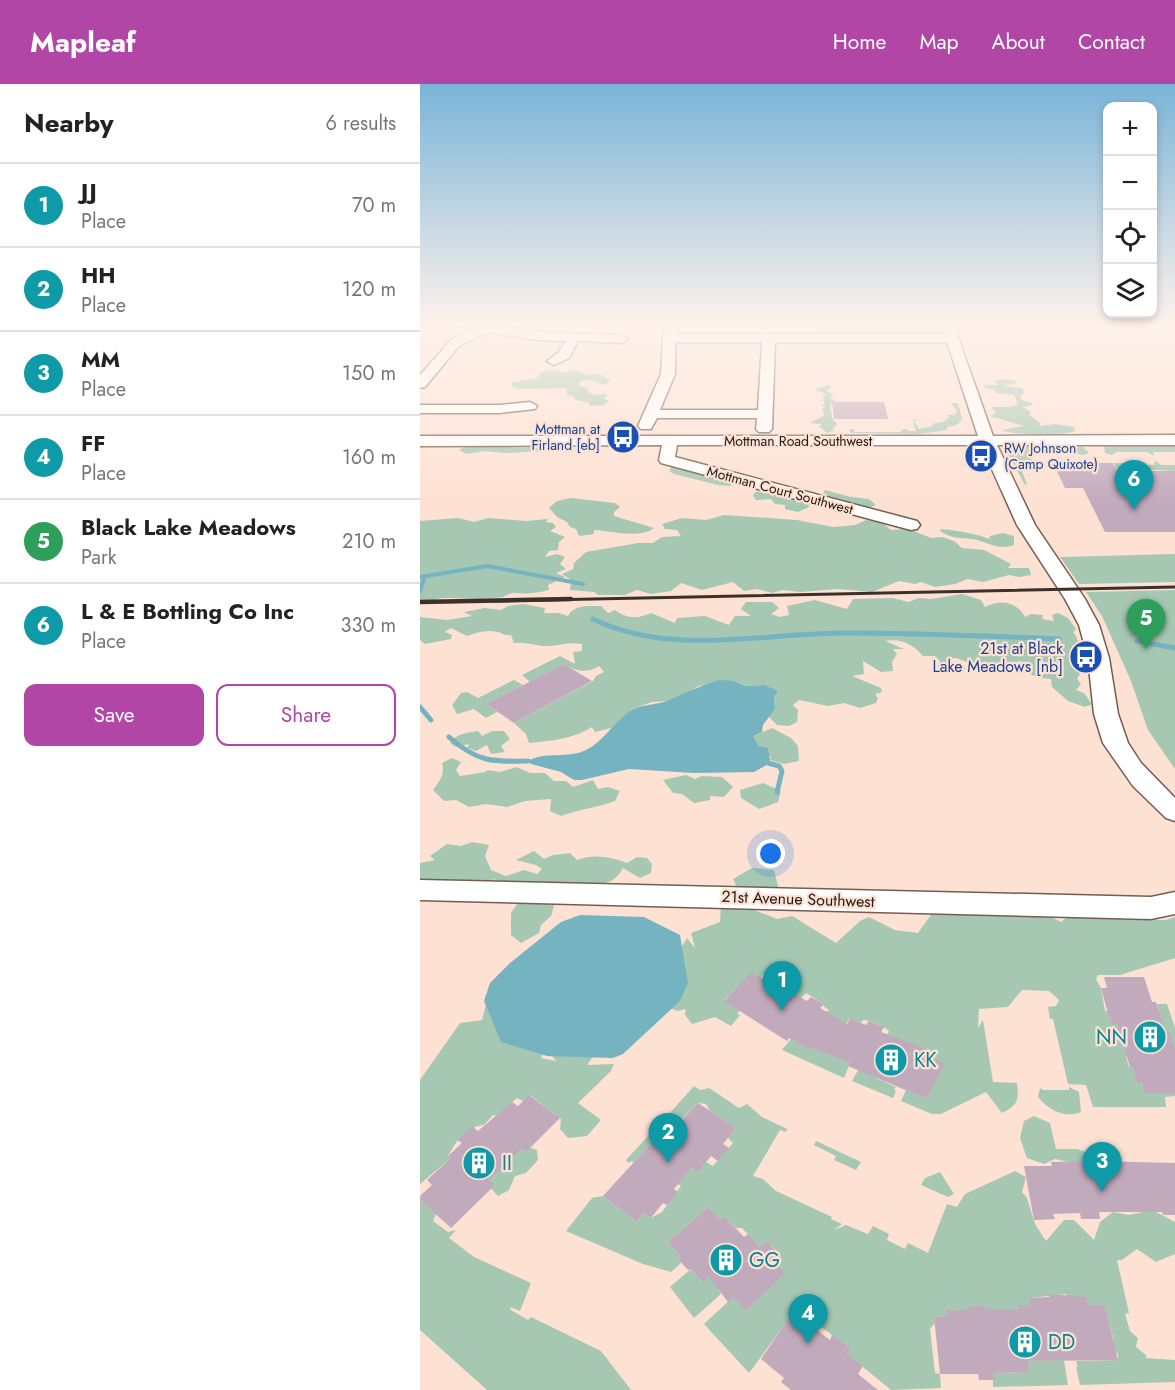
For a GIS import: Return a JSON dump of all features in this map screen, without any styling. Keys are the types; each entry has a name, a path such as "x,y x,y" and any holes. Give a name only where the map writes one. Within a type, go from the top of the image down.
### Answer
{"street":[{"path":"664,384 648,420 765,422 767,384"},
{"path":"968,384 999,470 1026,525 1080,608 1089,626 1100,662 1106,713 1112,735 1121,754 1153,792 1175,812"},
{"path":"420,409 500,409 530,406"},
{"path":"920,441 963,432 979,417"},
{"name":"Mottman Road Southwest","path":"420,441 1175,440"},
{"name":"Mottman Court Southwest","path":"670,441 667,460 911,525"},
{"name":"21st Avenue Southwest","path":"420,890 1151,908 1175,903"}],"green space":[{"path":"511,384 579,384 579,386 589,388 588,392 596,395 605,394 607,396 603,398 609,401 604,405 591,406 587,402 567,395 567,388 515,388"},
{"path":"1012,384 1002,386 1022,388 1025,393 1020,396 1022,400 1033,403 1022,407 1031,412 1029,415 1040,423 1039,426 1055,424 1074,427 1075,431 1038,434 1002,430 1024,426 990,416 997,412 992,407 1011,407 1018,404 1014,395 995,393 995,390 985,388 984,385"},
{"path":"830,385 831,388 826,391 833,394 830,399 836,400 830,404 832,418 837,424 832,429 835,430 827,433 819,426 822,424 809,423 824,416 822,409 825,407 821,405 825,404 823,399 825,393 816,389"},
{"path":"951,403 958,403 962,418 958,424 947,427 947,430 919,434 850,433 850,429 854,429 855,432 901,432 906,429 916,431 913,420 921,420 914,421 919,429 933,426 932,424 950,418 947,415 955,415 957,411"},
{"path":"468,445 542,447 544,451 507,453 484,451 466,454 459,450"},
{"path":"1018,446 1083,447 1089,453 1083,455 1064,452 1029,454 1027,456 1032,459 1029,466 1020,466 1027,484 1025,485 1007,452"},
{"path":"1104,446 1175,446 1175,452 1153,452 1154,455 1152,455 1148,452 1116,452 1112,455 1105,453"},
{"path":"1156,461 1161,465 1175,465 1175,471 1116,468 1114,463 1155,465"},
{"path":"672,466 735,482 730,486 718,485 674,474 669,471"},
{"path":"825,490 869,499 876,505 864,507 842,502 822,496"},
{"path":"767,491 775,495 786,494 796,501 807,502 809,507 798,512 785,509 785,505 775,504 771,499 756,500 753,496 755,492"},
{"path":"571,498 615,503 620,507 614,512 614,516 654,528 633,534 594,530 594,534 579,536 576,529 557,517 549,508 557,501"},
{"path":"724,515 797,520 833,527 855,525 866,520 882,523 891,530 909,529 931,538 942,537 954,541 962,548 984,550 1011,564 1008,568 1029,568 1031,575 1019,577 1009,575 983,582 968,579 935,587 921,582 915,584 899,581 872,592 838,589 800,592 782,590 772,593 757,589 744,591 733,582 702,590 681,583 671,591 651,594 637,590 625,595 598,595 594,592 570,590 571,580 562,574 573,569 574,563 586,552 638,543 653,543 662,537 681,536 677,530 665,529 662,524 682,518 706,520"},
{"path":"458,518 474,522 488,518 526,521 548,519 546,522 553,523 556,527 550,531 565,537 559,542 558,550 549,551 545,557 557,554 565,557 560,564 566,569 556,573 565,577 548,585 549,590 540,592 514,593 503,597 488,598 442,598 420,603 420,521"},
{"path":"941,529 989,539 990,536 1003,533 1014,536 1014,545 999,547 977,540 954,537 940,531"},
{"path":"1175,554 1175,582 1079,584 1060,557"},
{"path":"1175,590 1175,769 1148,730 1131,681 1102,616 1086,592"},
{"path":"962,594 981,600 985,607 996,603 1007,603 1017,608 1025,617 1031,614 1043,615 1042,619 1054,621 1052,615 1058,613 1068,618 1076,629 1073,632 1078,641 1081,656 1081,660 1075,667 1081,672 1077,679 1081,684 1076,690 1084,693 1092,704 1085,707 1068,701 1052,687 1051,679 1039,678 1028,673 1005,672 993,667 983,668 956,658 946,659 947,663 961,663 965,668 963,672 955,674 951,669 946,671 938,667 940,661 935,656 923,656 906,643 891,640 885,641 904,649 893,649 897,654 892,662 893,671 881,672 863,661 864,674 852,676 881,688 882,692 875,694 878,698 876,703 860,708 844,703 828,706 799,700 793,705 798,710 797,722 789,726 777,725 769,717 775,709 774,697 777,691 765,685 745,686 734,681 699,686 669,701 652,702 632,709 615,727 595,732 592,727 570,737 529,743 526,734 514,723 593,681 596,676 604,672 599,666 581,671 564,664 530,682 522,675 560,656 575,664 573,652 582,651 582,644 543,646 514,643 511,635 499,632 489,631 467,636 451,628 445,632 452,635 451,639 425,644 420,640 420,617 447,620 472,616 464,612 485,608 501,610 508,606 523,604 545,608 544,613 559,613 568,616 574,609 601,606 608,613 615,610 637,617 651,613 675,623 677,618 705,616 729,625 735,616 751,616 741,609 746,602 772,602 779,608 771,614 780,617 789,615 787,606 815,600 847,609 853,599 893,598 908,602 919,598 931,599"},
{"path":"514,680 523,685 486,704 497,712 486,718 474,709 457,714 452,705 461,693 467,692 478,698"},
{"path":"772,728 791,738 798,746 799,761 784,764 770,760 771,757 759,746 753,736"},
{"path":"478,731 482,736 492,731 504,731 510,739 501,746 505,752 491,754 487,745 476,751 467,748 469,744 456,747 450,743 459,735"},
{"path":"452,758 461,762 456,770 460,776 488,770 500,772 517,767 530,773 545,773 554,781 566,781 573,787 593,780 598,789 608,787 620,791 615,801 561,816 550,811 551,799 525,801 507,807 486,804 469,807 456,800 444,801 433,790 443,771 442,763"},
{"path":"686,775 695,779 702,776 722,777 733,787 724,797 710,796 710,800 694,803 682,794 673,793 663,780"},
{"path":"763,783 781,791 778,802 759,809 741,798 740,790"},
{"path":"472,842 489,845 485,856 491,870 506,876 524,870 537,874 542,869 536,865 516,860 534,851 544,859 553,855 570,853 577,860 602,857 627,863 637,857 647,858 652,864 651,873 640,878 623,868 611,881 593,886 556,882 548,888 556,899 551,916 541,925 539,933 521,943 511,935 511,913 532,882 503,882 493,879 477,895 466,901 420,897 420,863 435,860 430,856 447,844 461,846"},
{"path":"752,868 774,870 779,890 749,908 777,919 792,916 836,943 860,921 869,917 895,930 918,933 935,909 1034,908 1061,922 1076,910 1100,910 1129,920 1166,920 1175,917 1175,958 1120,975 1098,975 1096,979 1101,988 1105,1011 1108,1011 1111,1024 1117,1024 1129,1055 1126,1056 1129,1067 1132,1067 1137,1082 1175,1093 1175,1096 1165,1097 1166,1107 1093,1107 1086,1085 1068,1084 1053,1019 1050,1019 1048,1007 1056,1006 1059,1000 1049,991 1022,990 1008,1007 979,1009 978,1028 983,1020 993,1082 1017,1083 1016,1101 1002,1113 986,1092 941,1114 932,1114 901,1101 906,1090 927,1099 944,1063 933,1058 934,1053 928,1049 887,1035 889,1031 870,1021 863,1020 861,1023 849,1019 829,1054 850,1063 844,1078 782,1050 791,1039 808,1049 835,1017 826,1012 829,1010 823,1006 824,1004 806,993 801,998 793,993 791,996 784,992 787,987 764,973 760,978 752,973 724,1000 740,1011 737,1013 740,1015 731,1026 715,1017 692,1024 685,1015 686,1009 677,1011 660,1004 681,948 687,938 695,948 691,933 720,922 721,904 739,891 733,879"},
{"path":"486,1004 544,1052 541,1058 556,1061 551,1055 595,1054 587,1065 614,1064 611,1071 578,1103 601,1120 587,1136 568,1138 560,1129 561,1119 530,1095 523,1101 517,1098 497,1116 493,1115 484,1125 472,1128 462,1135 448,1156 451,1158 420,1184 420,1080 460,1023 482,1020"},
{"path":"1157,1004 1167,1004 1175,1028 1175,1049 1170,1033 1161,1032 1154,1010 1159,1010"},
{"path":"860,1067 877,1074 876,1078 896,1087 893,1098 852,1081"},
{"path":"694,1086 700,1090 709,1088 739,1108 747,1104 762,1117 787,1129 786,1132 780,1130 753,1176 763,1179 776,1191 842,1224 834,1230 846,1225 868,1234 873,1226 889,1234 887,1240 905,1249 908,1243 928,1253 947,1204 957,1207 965,1194 1015,1171 1026,1177 1022,1192 1027,1198 1035,1224 1046,1241 1064,1220 1074,1220 1094,1240 1100,1222 1113,1212 1129,1215 1152,1210 1175,1222 1175,1254 1156,1262 1137,1249 1122,1260 1117,1260 1129,1313 1125,1314 1130,1331 1138,1338 1136,1347 1147,1356 1145,1358 1175,1360 1175,1382 1080,1385 1076,1361 1118,1360 1118,1354 1110,1344 1114,1341 1105,1306 1088,1305 1086,1297 1067,1297 1066,1294 1030,1298 1030,1305 1017,1306 1019,1316 986,1309 985,1305 969,1306 969,1309 948,1310 948,1316 934,1317 935,1323 930,1329 935,1373 940,1374 941,1388 891,1390 847,1354 850,1349 797,1308 749,1373 704,1324 733,1297 746,1311 784,1273 773,1261 780,1254 767,1241 760,1247 742,1228 736,1228 725,1217 720,1219 708,1207 668,1242 680,1256 677,1258 681,1263 671,1272 643,1264 566,1231 592,1198 603,1196 637,1222 644,1213 651,1218 662,1212 681,1186 678,1184 692,1168 698,1171 706,1162 713,1166 733,1143 728,1138 736,1128 710,1111 706,1104 698,1103 680,1121 669,1114"},
{"path":"1069,1087 1079,1092 1081,1112 1063,1114 1057,1112 1038,1097 1040,1088 1069,1090"},
{"path":"1034,1116 1050,1123 1056,1149 1077,1149 1094,1155 1091,1161 1083,1161 1083,1165 1055,1159 1044,1164 1027,1158 1020,1138 1024,1121"},
{"path":"663,1120 675,1129 663,1143 655,1139 634,1162 629,1163 626,1160"},
{"path":"816,1141 861,1162 856,1170 834,1160 836,1156 814,1145"},
{"path":"526,1146 537,1150 538,1160 526,1173 515,1176 509,1190 498,1196 484,1181 496,1168 510,1165 511,1153"},
{"path":"940,1172 954,1194 948,1197 921,1185 925,1178"},
{"path":"420,1200 436,1214 433,1221 448,1232 456,1230 449,1238 474,1257 531,1283 520,1311 510,1307 511,1310 528,1320 531,1317 601,1351 631,1390 487,1390 420,1330"},
{"path":"691,1269 702,1282 712,1275 723,1287 719,1291 721,1294 694,1318 670,1287"},
{"path":"1064,1360 1068,1385 993,1387 993,1373 1030,1372 1028,1361"}],"water":[{"path":"720,680 734,681 745,686 765,685 778,691 774,697 775,709 763,725 762,732 753,736 759,746 768,748 770,760 754,772 694,773 629,769 574,780 561,772 531,764 528,761 542,756 579,753 598,742 630,711 665,702"},
{"path":"580,915 644,917 680,935 688,983 680,1001 623,1054 613,1058 547,1056 501,1042 484,1001 490,983 510,963 561,922"}],"building":[{"path":"832,402 884,402 888,419 834,419"},
{"path":"1058,463 1113,463 1117,471 1175,471 1175,532 1105,532 1083,488 1065,488 1054,465 1059,465"},
{"path":"564,664 592,681 514,723 486,704"},
{"path":"751,972 767,981 769,979 807,1001 811,997 824,1004 820,1008 847,1024 850,1019 866,1025 869,1021 884,1027 881,1032 928,1049 925,1055 945,1063 927,1099 848,1066 850,1063 810,1047 808,1049 789,1038 787,1041 724,1001"},
{"name":"NN","path":"1104,977 1144,977 1152,1002 1156,1002 1166,1032 1170,1032 1175,1049 1175,1093 1145,1093 1142,1083 1137,1083 1117,1024 1111,1024 1101,988 1107,988"},
{"name":"II","path":"529,1095 560,1118 527,1151 522,1148 489,1180 495,1185 451,1228 420,1200 420,1196 432,1185 427,1180 451,1158 448,1156 462,1143 457,1140 472,1126 478,1131 512,1102 518,1106"},
{"path":"698,1103 736,1128 723,1144 729,1148 718,1161 711,1156 698,1172 692,1168 674,1189 678,1192 667,1205 663,1203 651,1218 644,1213 637,1222 603,1196 656,1138 661,1142"},
{"path":"1051,1162 1175,1163 1175,1215 1163,1215 1162,1212 1099,1212 1100,1219 1081,1219 1080,1213 1053,1214 1055,1219 1034,1220 1024,1166 1052,1166"},
{"name":"GG","path":"708,1207 720,1219 725,1217 744,1237 748,1234 760,1247 767,1241 780,1255 773,1261 785,1273 746,1311 733,1297 728,1302 709,1277 703,1283 691,1269 688,1270 677,1258 680,1256 668,1242"},
{"name":"DD","path":"1049,1294 1087,1297 1088,1305 1105,1305 1118,1360 1028,1361 1030,1372 993,1373 994,1380 979,1380 978,1374 940,1374 934,1317 948,1316 947,1310 969,1309 969,1306 985,1305 986,1309 1018,1309 1017,1305 1030,1305 1029,1298 1049,1297"},
{"path":"797,1307 811,1317 807,1323 830,1340 832,1335 851,1349 847,1354 863,1366 858,1374 878,1390 791,1390 781,1382 784,1378 761,1359"}],"waterway":[{"path":"425,576 487,566 583,584"},
{"path":"420,577 425,576"},
{"path":"420,591 425,576"},
{"path":"593,619 623,631 685,640 845,633 1059,639"},
{"path":"1137,641 1175,648"},
{"path":"420,707 431,720"},
{"path":"449,737 468,751 486,759 528,761"},
{"path":"768,763 779,766 782,771 777,792"}],"railway":[{"path":"495,601 1175,587"},
{"path":"420,602 571,599"}],"place":[{"name":"Mottman at Firland [eb]","path":"623,437"},
{"name":"RW Johnson (Camp Quixote)","path":"981,456"},
{"name":"L & E Bottling Co Inc","path":"1134,510"},
{"name":"Black Lake Meadows","path":"1146,649"},
{"name":"21st at Black Lake Meadows [nb]","path":"1086,657"},
{"name":"JJ","path":"782,1011"},
{"name":"NN","path":"1150,1037"},
{"name":"KK","path":"891,1060"},
{"name":"II","path":"479,1163"},
{"name":"HH","path":"668,1163"},
{"name":"MM","path":"1102,1192"},
{"name":"GG","path":"726,1260"},
{"name":"DD","path":"1025,1342"},
{"name":"FF","path":"808,1344"}]}
